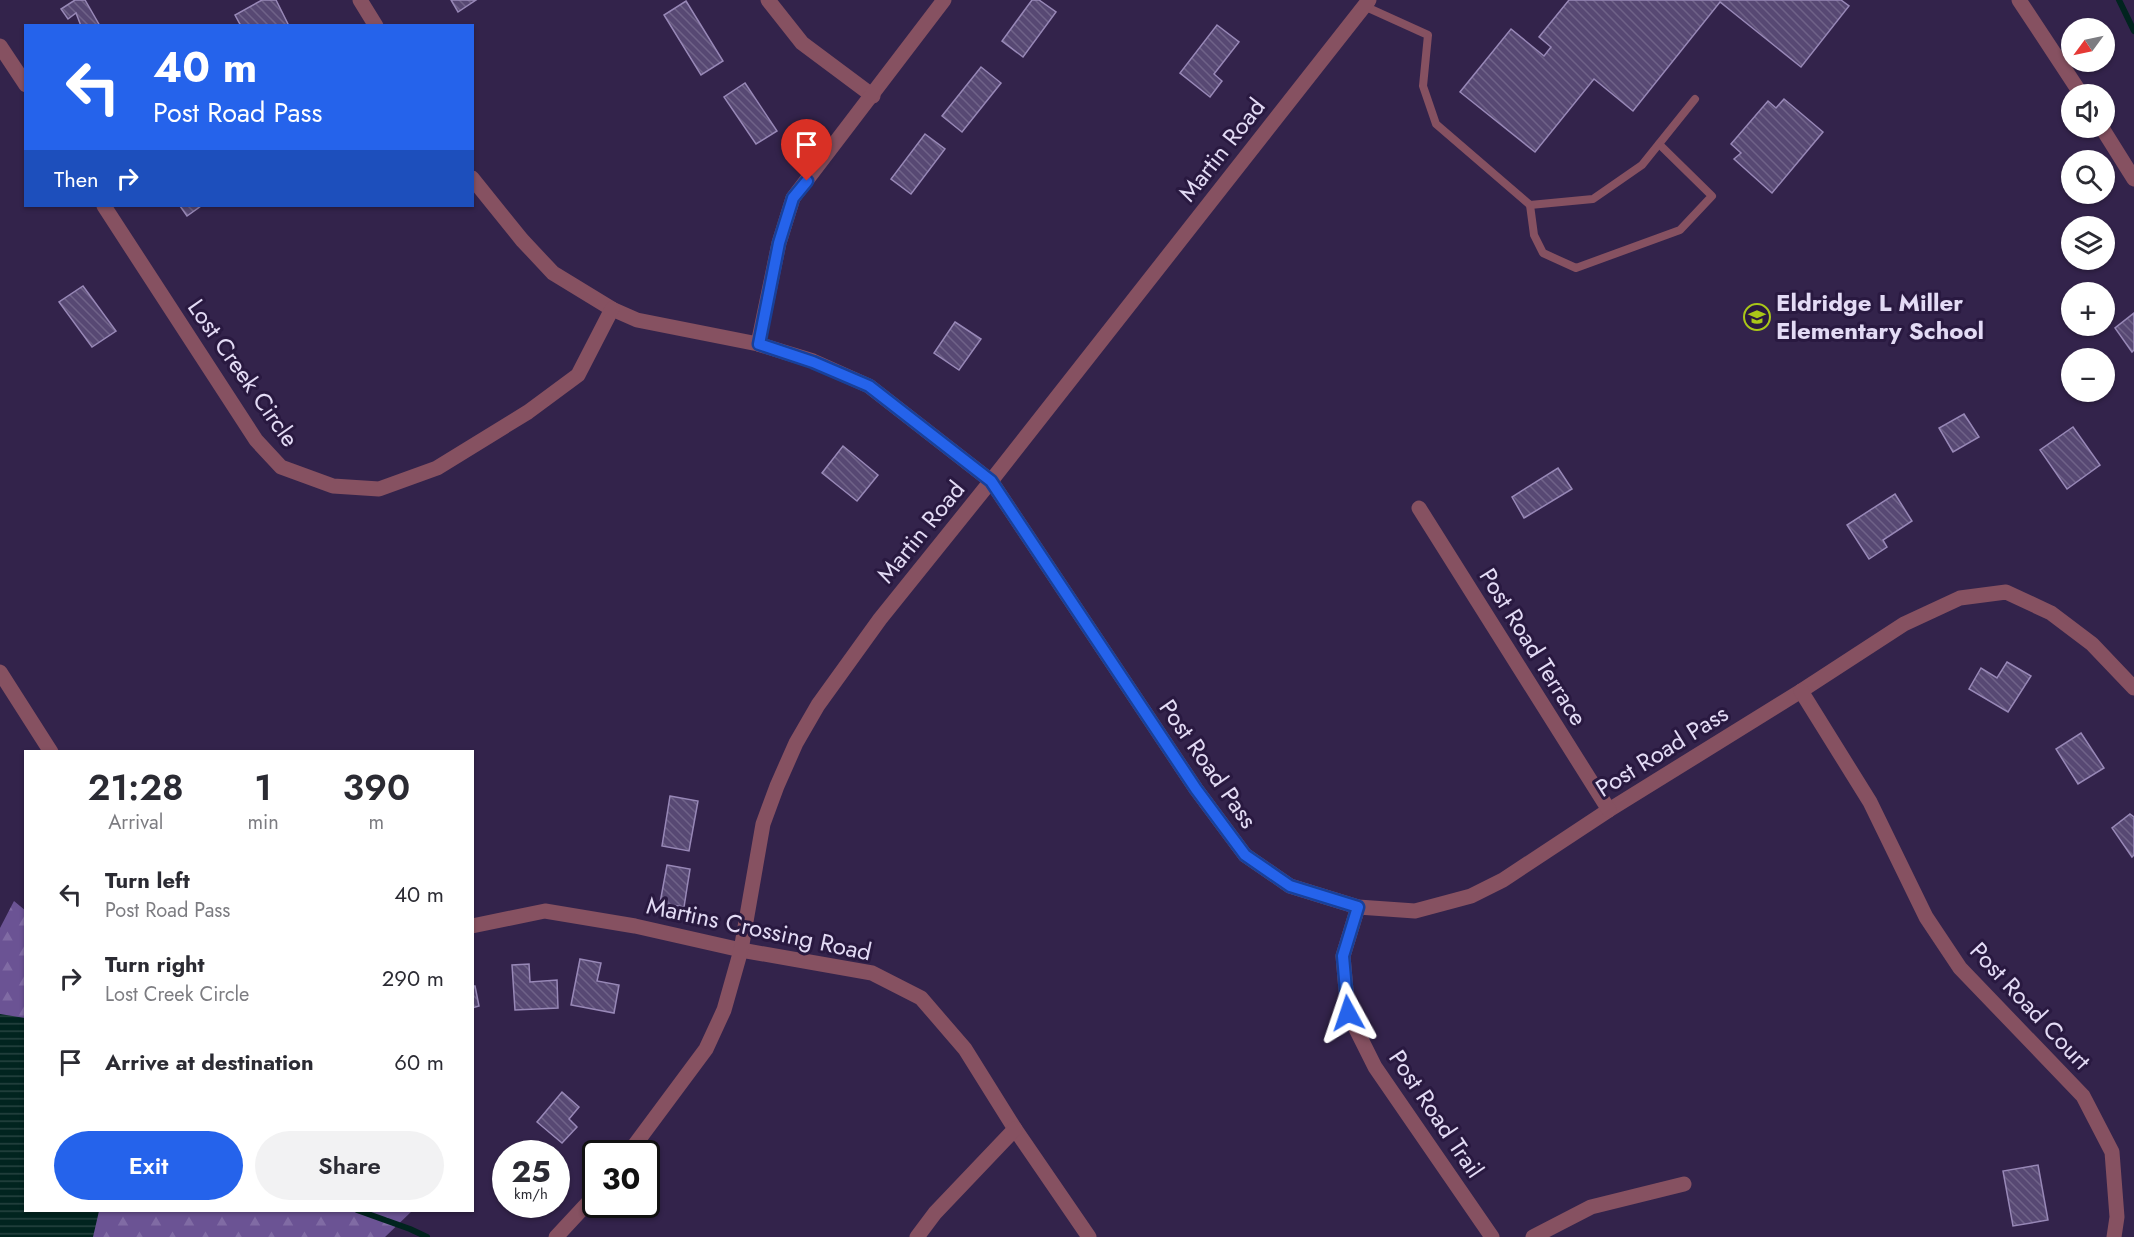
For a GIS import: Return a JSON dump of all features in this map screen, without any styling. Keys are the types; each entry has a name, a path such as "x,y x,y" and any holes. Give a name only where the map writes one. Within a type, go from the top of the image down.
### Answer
{"street":[{"path":"360,0 375,24"},
{"path":"768,0 802,43 873,96"},
{"path":"759,344 779,243 793,198 944,0"},
{"path":"2019,0 2074,84"},
{"name":"Martin Road","path":"638,1140 706,1049 724,1010 741,950 763,824 796,743 818,705 880,619 1367,3"},
{"path":"0,46 24,82"},
{"path":"2108,138 2134,179"},
{"name":"Post Road Pass","path":"474,180 522,240 553,273 612,309 638,320 759,344 813,362 869,386 991,481 1196,789 1245,855 1290,886 1358,907 1415,911 1471,896 1503,880 1609,810 1913,620 1960,598 2006,592 2051,613 2092,644 2134,688"},
{"name":"Lost Creek Circle","path":"105,207 256,440 281,467 333,486 380,489 437,468 528,412 578,375 612,309"},
{"name":"Post Road Terrace","path":"1419,508 1609,810"},
{"path":"0,672 50,750"},
{"name":"Post Road Court","path":"1802,691 1870,802 1926,917 1960,968 2083,1096 2112,1152 2117,1217 2114,1237"},
{"name":"Post Road Trail","path":"1358,907 1343,956 1348,1013 1375,1067 1492,1237"},
{"name":"Martins Crossing Road","path":"474,926 545,911 634,926 741,950 872,973 921,998 964,1049 1015,1129 1089,1237"},
{"path":"918,1237 935,1213 1015,1129"},
{"path":"1533,1237 1591,1207 1684,1184"},
{"path":"556,1237 582,1209"}],"lane":[{"path":"1367,3 1428,35 1423,86 1436,123 1530,205 1534,235 1543,253 1576,268 1680,230 1712,196 1659,144"},
{"path":"1530,205 1593,199 1642,165 1695,99"}],"green space":[{"path":"14,901 24,909 24,1212 411,1212 385,1237 0,1237 0,928"}],"shaded area":[{"path":"0,1014 24,1018 24,1212 99,1212 93,1237 0,1237"}],"building":[{"path":"75,0 85,0 99,24 80,24 76,13 68,19 61,9"},
{"path":"262,0 276,0 288,24 240,24 235,15"},
{"path":"451,0 476,0 458,12"},
{"path":"1032,0 1039,0 1056,12 1023,57 1002,41"},
{"path":"1569,0 1841,0 1849,6 1801,67 1720,2 1633,111 1594,79 1535,152 1460,92 1511,29 1544,56 1551,47 1539,37"},
{"path":"686,1 723,61 701,75 664,15"},
{"path":"1217,25 1239,42 1214,74 1222,81 1210,97 1180,73"},
{"path":"981,67 1001,83 962,132 942,116"},
{"path":"745,83 777,131 756,144 724,97"},
{"path":"1784,99 1823,132 1772,193 1734,159 1741,153 1731,144 1768,101 1776,108"},
{"path":"925,134 945,149 911,194 891,179"},
{"path":"181,207 200,207 187,216"},
{"path":"83,286 116,331 92,347 59,302"},
{"path":"2134,313 2134,350 2132,352 2115,328"},
{"path":"955,322 981,339 959,370 934,353"},
{"path":"1964,414 1979,437 1953,452 1939,428"},
{"path":"2073,427 2100,465 2067,489 2040,450"},
{"path":"843,446 878,475 857,501 822,473"},
{"path":"1558,468 1572,489 1524,518 1512,497"},
{"path":"1895,494 1912,521 1883,540 1887,547 1869,559 1847,525"},
{"path":"2007,662 2031,676 2008,712 1969,689 1981,668 1997,678"},
{"path":"2081,733 2104,768 2078,784 2056,749"},
{"path":"670,796 698,801 689,851 662,846"},
{"path":"2130,814 2134,817 2134,855 2132,857 2112,828"},
{"path":"667,865 690,869 684,907 660,903"},
{"path":"580,959 601,963 597,981 619,985 614,1013 571,1005"},
{"path":"529,964 530,982 557,980 558,1008 515,1010 512,965"},
{"path":"474,986 475,986 479,1006 474,1007"},
{"path":"562,1092 579,1107 569,1119 577,1127 565,1140 558,1140 537,1122"},
{"path":"2038,1165 2048,1220 2013,1226 2003,1171"}],"waterway":[{"path":"2119,0 2134,31"},
{"path":"363,1212 427,1237"}],"place":[{"name":"Eldridge L Miller Elementary School","path":"1757,317"}],"route":[{"path":"807,181 793,198 779,243 759,344 813,362 869,386 991,481 1196,789 1245,855 1290,886 1358,907 1343,956 1348,1013"}]}
